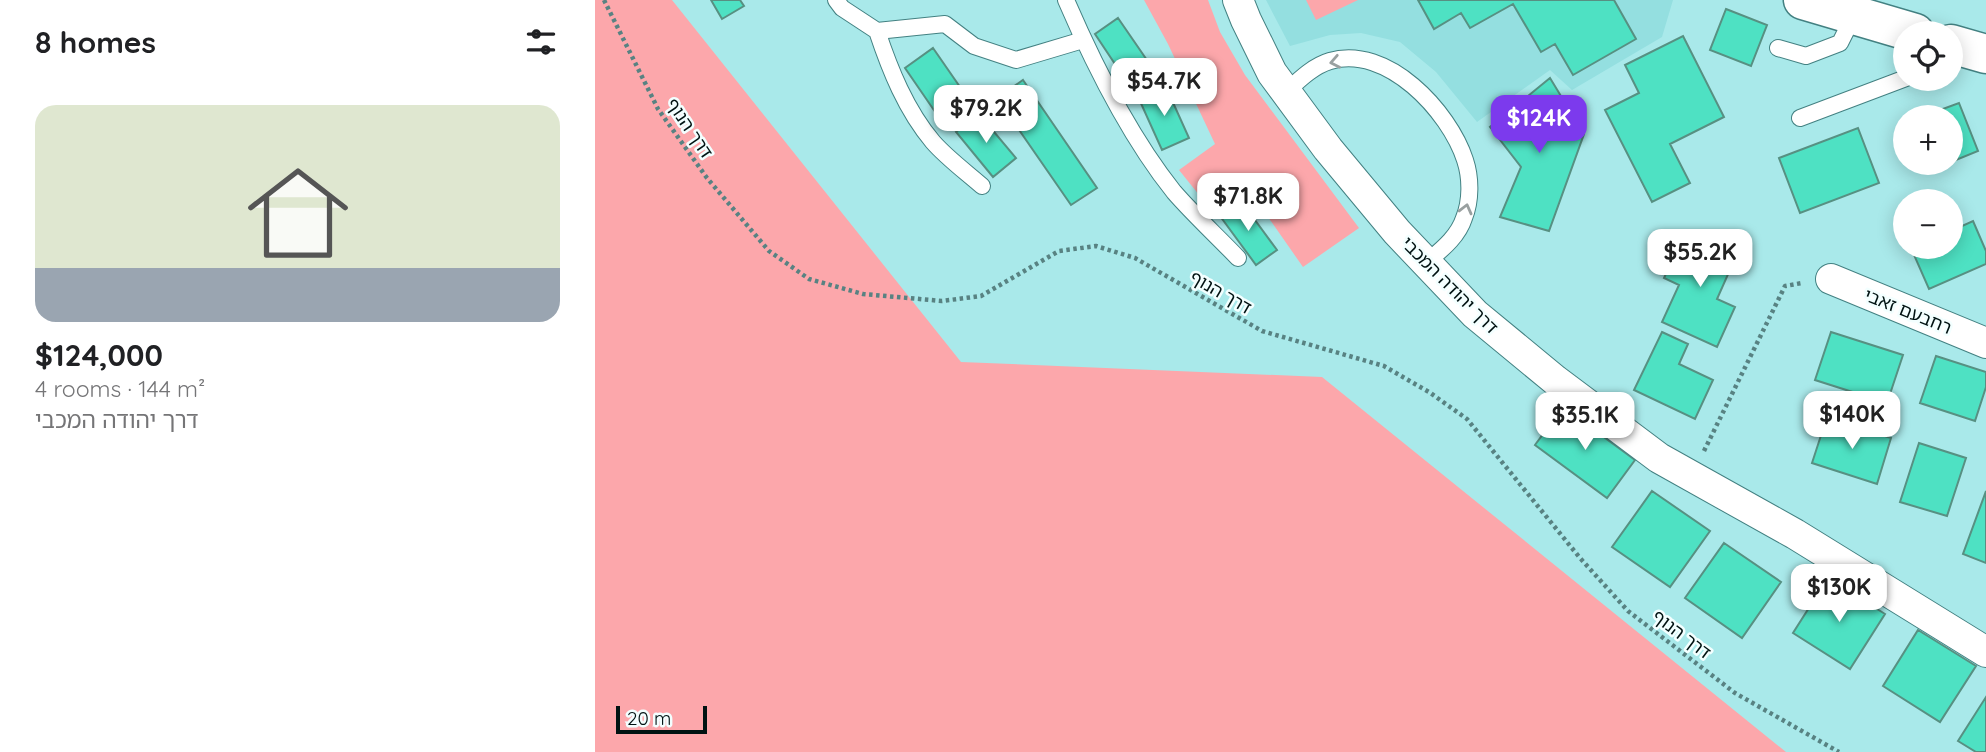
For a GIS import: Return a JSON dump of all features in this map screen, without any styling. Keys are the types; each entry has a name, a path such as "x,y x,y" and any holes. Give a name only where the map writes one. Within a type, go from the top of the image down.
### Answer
{"street":[{"name":"דרך יהודה המכבי","path":"1238,0 1272,73 1328,149 1397,232 1475,314 1555,380 1659,458 1795,534 1986,652"},
{"path":"1803,0 1893,27"},
{"name":"רחבעם זאבי","path":"1831,279 1986,343"}],"lane":[{"path":"836,0 842,8 877,31 892,75 917,121 934,144 982,186"},
{"path":"1066,0 1083,40 1140,144 1175,193 1238,258"},
{"path":"1778,48 1806,56 1840,43 1854,15"},
{"path":"877,31 945,24 974,46 1016,60 1083,40"},
{"path":"1286,92 1309,72 1330,61 1361,59 1389,70 1418,90 1447,123 1466,161 1470,192 1464,219 1454,237 1426,263"},
{"path":"1800,118 1893,83"}],"path":[{"name":"דרך הנוף","path":"604,0 658,108 707,178 769,251 809,279 863,294 943,301 981,296 1059,251 1096,246 1135,258 1262,331 1384,366 1429,391 1467,419 1580,558 1628,611 1735,692 1839,752"},
{"path":"1692,476 1786,286 1831,279"}],"shaded area":[{"path":"595,0 672,0 961,362 1322,377 1786,752 595,752"},
{"path":"1144,0 1208,0 1220,32 1245,75 1359,228 1303,267 1247,187 1212,211 1179,170 1215,144"},
{"path":"1266,0 1673,0 1662,37 1572,90 1550,70 1477,122 1436,72 1400,42 1361,33 1330,35 1290,46"},
{"path":"1306,0 1358,0 1316,20"}],"building":[{"path":"711,0 740,0 744,6 722,19"},
{"path":"1418,0 1614,0 1636,39 1573,75 1555,44 1541,52 1513,4 1470,28 1461,13 1434,29"},
{"path":"1726,9 1767,25 1751,66 1710,50"},
{"path":"1118,18 1151,66 1127,82 1095,34"},
{"path":"1683,36 1724,117 1670,144 1690,183 1652,202 1605,110 1639,93 1625,65"},
{"path":"933,48 969,100 940,119 905,68"},
{"path":"1550,78 1584,134 1549,231 1500,217 1521,167 1490,127"},
{"path":"1023,80 1097,188 1071,205 997,98"},
{"path":"1166,87 1189,138 1162,150 1139,99"},
{"path":"1963,113 1978,151 1963,157"},
{"path":"979,114 1016,158 993,177 956,132"},
{"path":"1858,128 1879,183 1800,213 1779,158"},
{"path":"1241,201 1277,250 1256,265 1220,216"},
{"path":"1973,221 1986,251 1986,264 1929,289 1916,259 1963,259 1963,226"},
{"path":"1686,231 1737,254 1717,299 1735,307 1717,347 1662,322 1679,285 1664,278"},
{"path":"1662,332 1688,344 1679,364 1713,380 1695,419 1634,390"},
{"path":"1831,332 1903,355 1887,403 1815,380"},
{"path":"1936,356 1986,372 1986,387 1975,421 1920,403"},
{"path":"1563,407 1635,460 1607,498 1535,445"},
{"path":"1827,417 1891,438 1877,484 1812,463"},
{"path":"1919,443 1966,458 1947,516 1900,502"},
{"path":"1652,491 1710,531 1670,587 1612,547"},
{"path":"1986,491 1986,563 1963,554"},
{"path":"1724,543 1781,582 1742,638 1685,598"},
{"path":"1828,578 1885,614 1850,669 1793,633"},
{"path":"1918,630 1976,666 1940,722 1883,686"},
{"path":"1986,697 1986,752 1976,752 1958,741"}]}
